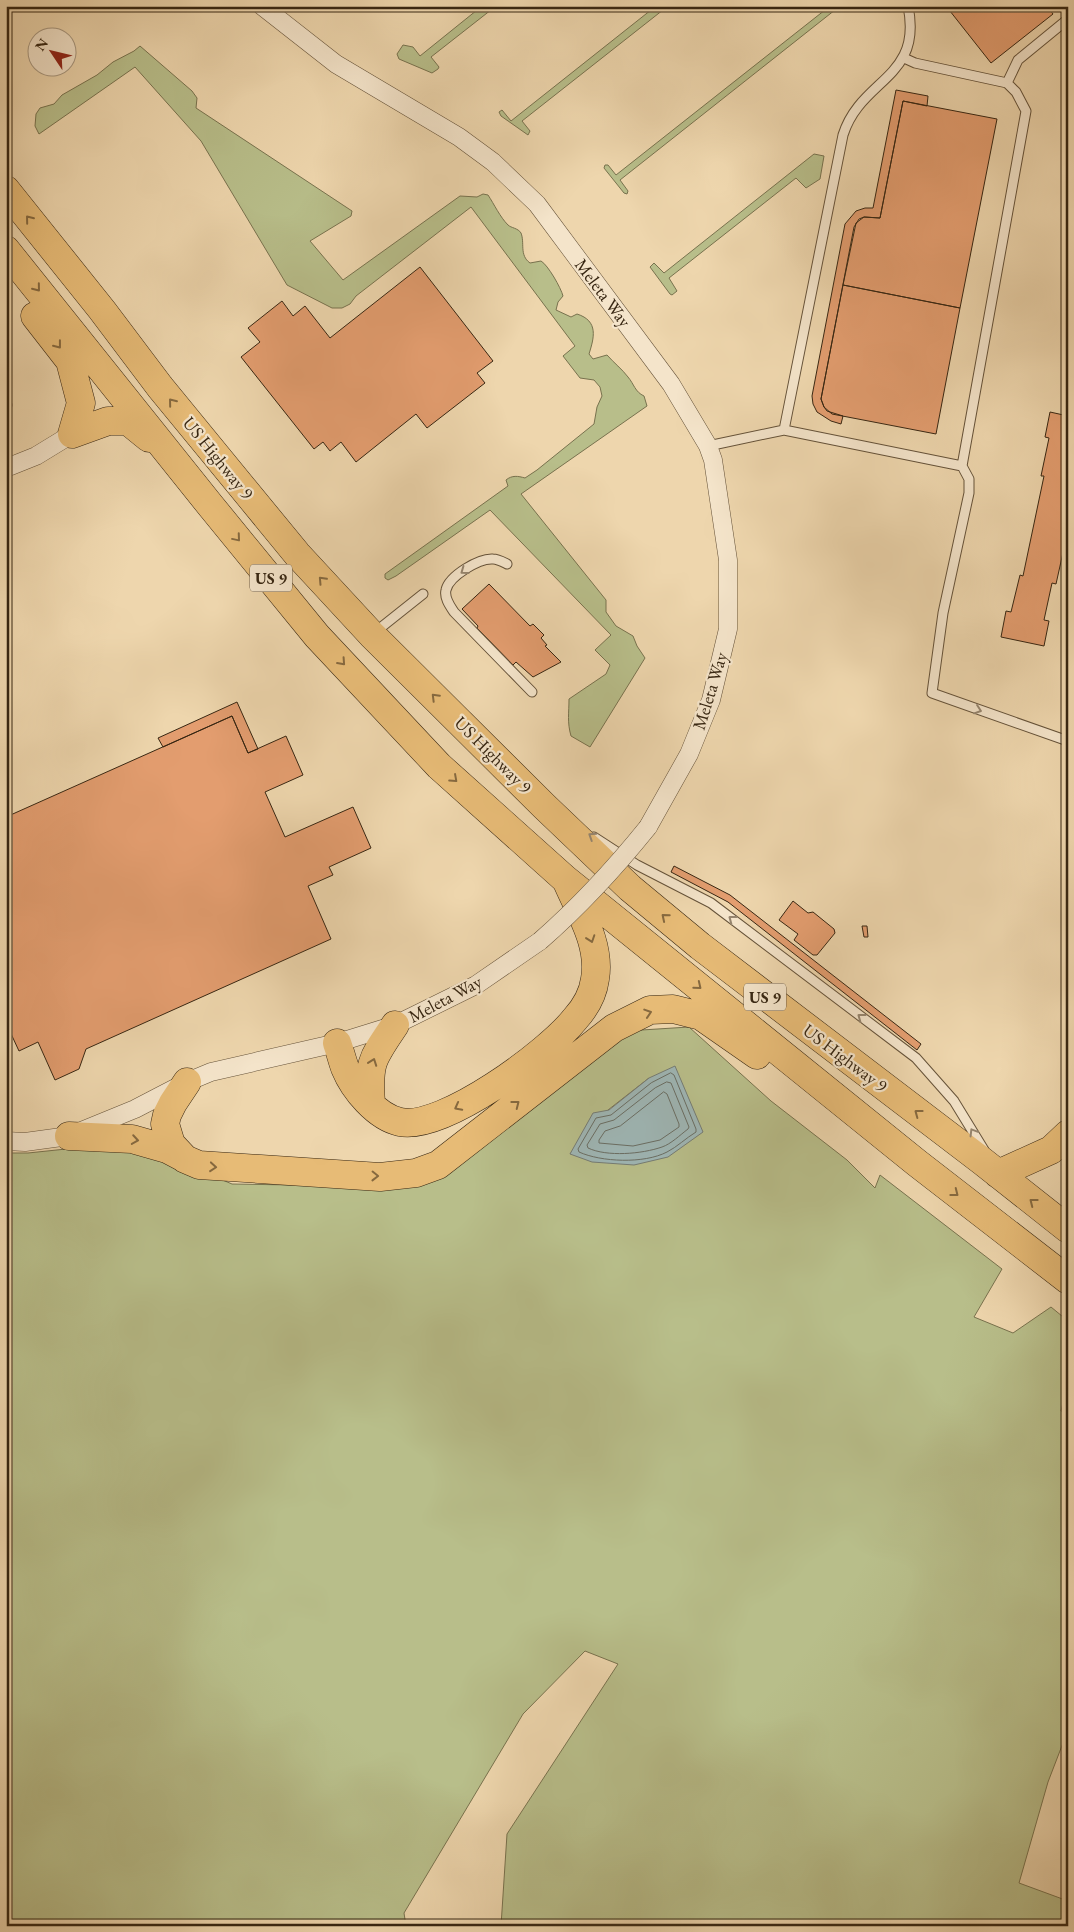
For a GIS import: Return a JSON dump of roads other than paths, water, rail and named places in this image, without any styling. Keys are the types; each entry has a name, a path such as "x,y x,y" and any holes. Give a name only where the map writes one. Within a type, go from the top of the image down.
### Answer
{"highway":[{"name":"US Highway 9","path":"6,190 208,446 297,554 372,635 544,806 630,888 700,946 1068,1229"},
{"name":"US Highway 9","path":"6,250 210,506 318,636 439,766 565,878 917,1163 1068,1280"},
{"path":"6,279 70,361 81,403 72,434"},
{"path":"72,434 108,421 128,421 152,440 210,506"},
{"path":"337,1043 350,1078 372,1104 387,1117 399,1122 410,1124 436,1118 480,1094 506,1077 535,1056 574,1021 584,1008 592,992 596,978 594,948 565,878"},
{"path":"69,1136 132,1139 167,1148 199,1166 380,1177 416,1173 438,1165 614,1028 650,1010 673,1009 701,1016 917,1163"},
{"path":"372,1104 369,1073 374,1056 395,1025"},
{"path":"185,1159 171,1144 166,1124 167,1115 187,1082"},
{"path":"998,1174 1051,1150 1068,1134"}],"street":[{"name":"Meleta Way","path":"6,1141 25,1142 69,1136 135,1109 187,1082 211,1072 337,1043 395,1025 476,985 540,942 561,923 619,862 648,826 689,754 708,709 728,629 728,560 713,460 708,446 671,384 537,204 494,162 460,137 336,64 269,8"},
{"path":"6,468 36,456 72,434"}],"lane":[{"path":"784,430 841,143 848,120 861,102 904,58 911,39 911,22 908,6"},
{"path":"1007,84 1018,60 1068,19"},
{"path":"904,58 915,63 1007,84 1016,92 1026,110 962,466 969,479 969,493 943,613 932,694 1068,741"},
{"path":"708,446 784,430 962,466"},
{"path":"508,564 494,559 479,560 451,580 446,591 448,602 454,612 532,692"},
{"path":"372,635 423,594"},
{"path":"544,806 637,866 711,903 916,1058 954,1101 998,1174"}],"water":[{"path":"675,1066 703,1132 668,1157 634,1165 592,1162 570,1154 593,1113 609,1110 649,1078"}]}
